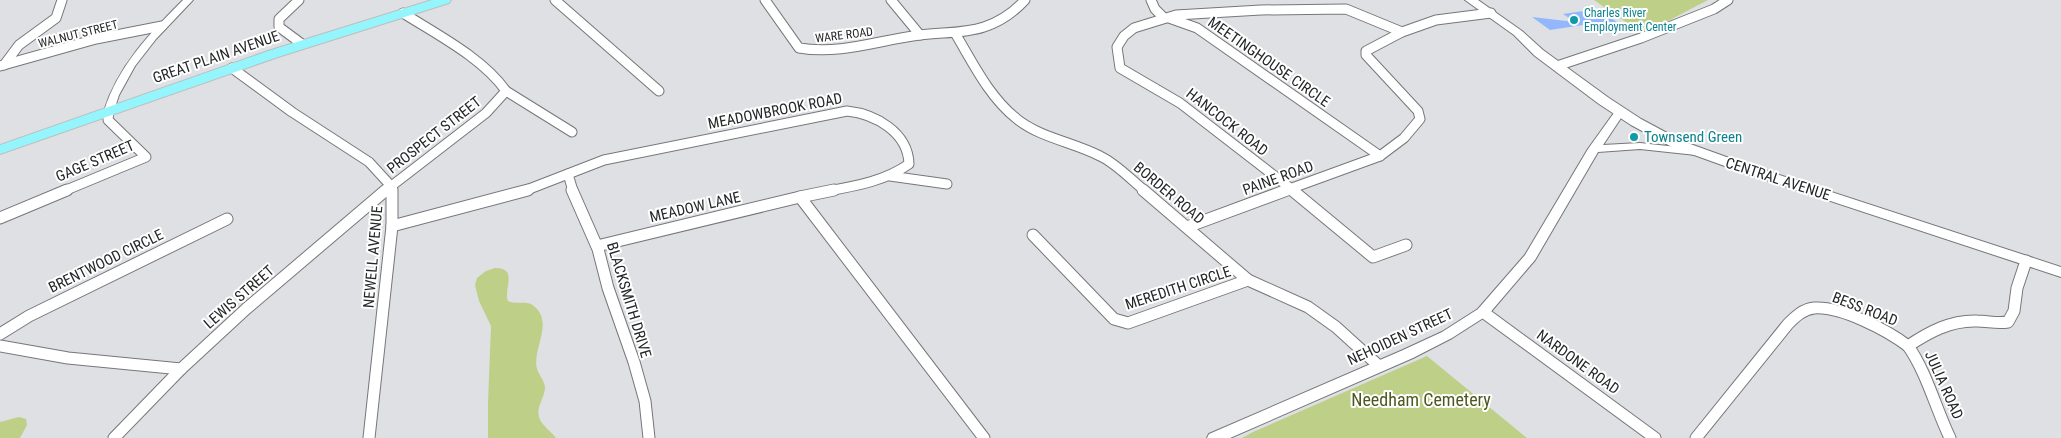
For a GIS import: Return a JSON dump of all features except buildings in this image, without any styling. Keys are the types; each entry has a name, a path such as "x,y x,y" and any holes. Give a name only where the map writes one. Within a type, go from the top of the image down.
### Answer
{"main road":[{"name":"GREAT PLAIN AVENUE","path":"0,150 302,44 445,0"},
{"name":"CENTRAL AVENUE","path":"1471,0 1491,13 1557,66 1620,112 1655,133 1698,153 2061,272"}],"street":[{"path":"2,65 19,46 56,18 62,0"},
{"path":"109,111 111,100 138,55 162,26 188,0"},
{"path":"299,0 279,19 279,27 302,44"},
{"path":"555,0 590,28 658,91"},
{"name":"WARE ROAD","path":"765,0 799,48 808,51 824,52 920,35 956,33 994,23 1025,0"},
{"path":"891,0 920,35"},
{"path":"1151,0 1155,9 1163,17"},
{"path":"1557,66 1641,38 1714,9 1728,0"},
{"name":"MEETINGHOUSE CIRCLE","path":"1163,17 1202,12 1346,9 1402,32"},
{"path":"403,12 489,71 504,84 506,91 572,132"},
{"path":"1380,156 1404,138 1420,119 1418,111 1366,55 1366,51 1402,32 1436,20 1491,13"},
{"name":"MEETINGHOUSE CIRCLE","path":"1163,17 1178,20 1198,28 1380,156"},
{"name":"HANCOCK ROAD","path":"1163,17 1134,28 1124,36 1117,48 1120,68 1130,76 1165,92 1291,189 1373,257 1406,245"},
{"name":"WALNUT STREET","path":"2,65 96,40 162,26"},
{"name":"BORDER ROAD","path":"956,33 1002,107 1017,120 1032,129 1095,153 1109,161 1248,280 1267,291 1299,303 1317,314 1379,366"},
{"name":"NEWELL AVENUE","path":"232,68 292,112 369,162 391,186 393,197 392,226 370,438"},
{"name":"PROSPECT STREET","path":"391,186 486,113 506,91"},
{"name":"MEADOWBROOK ROAD","path":"392,226 504,198 604,160 848,110 869,115 886,125 908,150 909,164 904,169 889,176 800,197"},
{"name":"GAGE STREET","path":"0,218 146,157 108,120 109,111"},
{"name":"NEHOIDEN STREET","path":"1215,438 1447,336 1483,312 1530,257 1594,149 1620,112"},
{"path":"1594,149 1649,146 1698,153"},
{"name":"PAINE ROAD","path":"1187,227 1380,156"},
{"name":"BLACKSMITH DRIVE","path":"568,174 570,190 597,246 607,286 630,351 649,419 650,438"},
{"path":"889,176 947,184"},
{"name":"LEWIS STREET","path":"114,438 181,369 246,308 391,186"},
{"path":"800,197 950,390 984,438"},
{"name":"MEADOW LANE","path":"597,246 800,197"},
{"name":"BRENTWOOD CIRCLE","path":"0,334 29,316 227,219"},
{"name":"MEREDITH CIRCLE","path":"1033,235 1114,319 1128,323 1248,280"},
{"name":"BESS ROAD","path":"1696,438 1788,324 1804,310 1817,307 1841,314 1898,337 1908,346 1936,328 1975,320 1995,325 2008,322 2016,306 2016,291 2026,261"},
{"name":"NARDONE ROAD","path":"1483,312 1655,438"},
{"path":"0,346 34,354 78,360 181,369"},
{"name":"JULIA ROAD","path":"1908,346 1917,359 1936,409 1950,438"}],"green space":[{"path":"1594,0 1708,0 1643,34"},
{"path":"495,268 506,271 508,275 508,301 530,304 537,309 541,316 543,323 536,362 545,387 538,413 542,423 556,438 488,438 491,326 479,301 475,285 477,278 486,271"},
{"name":"Needham Cemetery","path":"1427,356 1527,438 1242,438 1253,432"},
{"path":"19,417 26,419 27,425 20,438 0,438 0,422"}],"place":[{"name":"Charles River Employment Center","path":"1574,20"},
{"name":"Townsend Green","path":"1634,137"}]}
